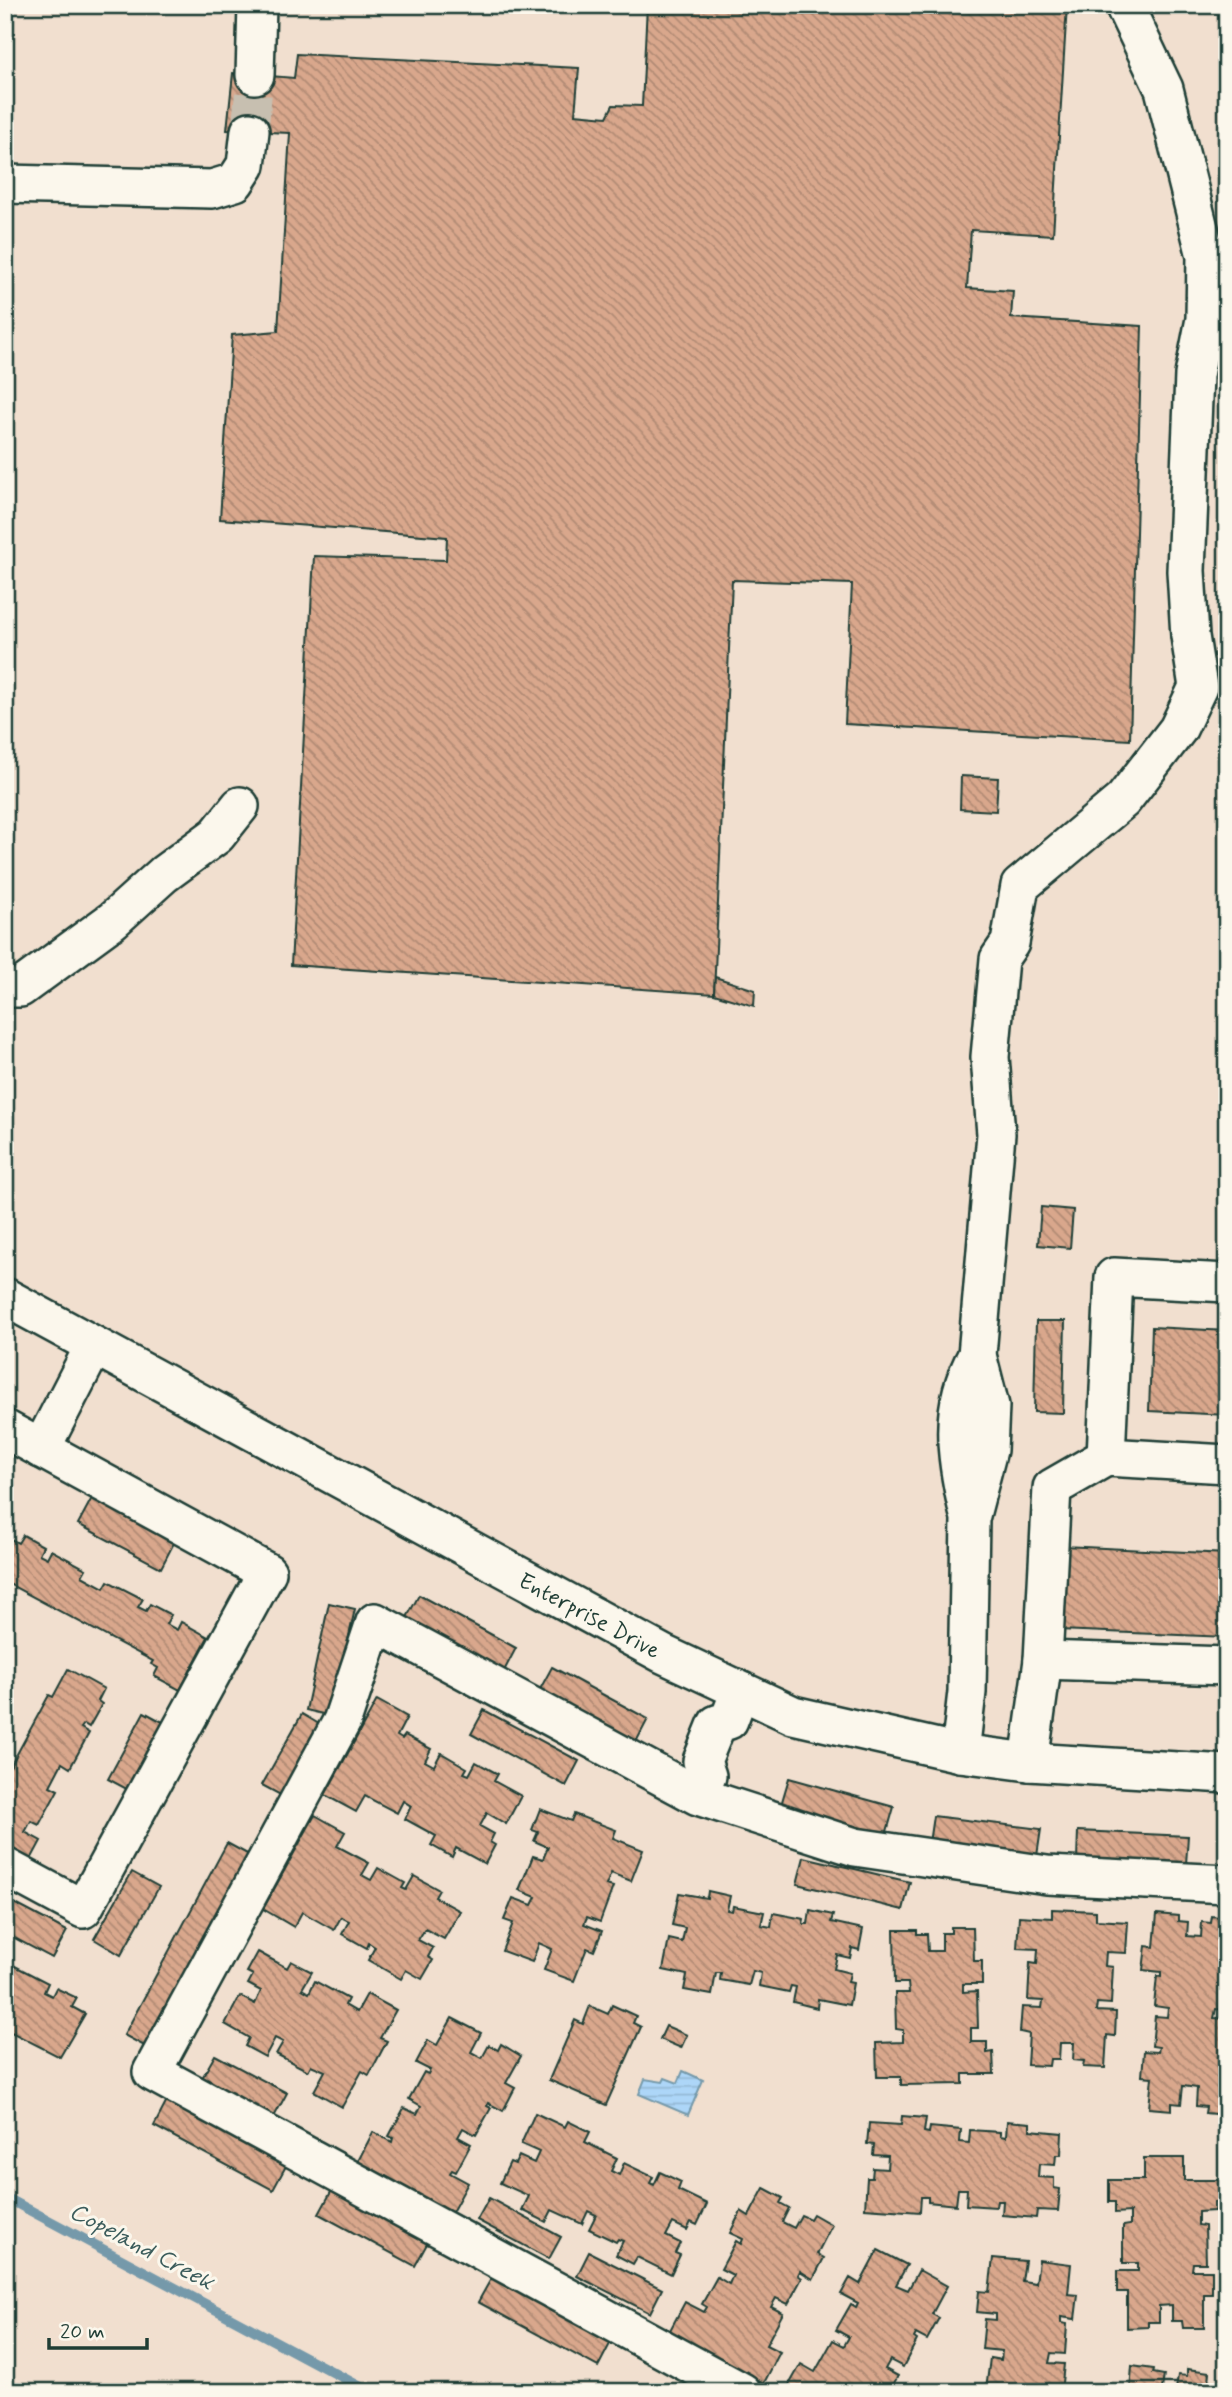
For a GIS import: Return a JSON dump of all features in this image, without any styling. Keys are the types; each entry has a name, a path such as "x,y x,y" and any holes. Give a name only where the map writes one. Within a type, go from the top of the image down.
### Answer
{"street":[{"path":"255,75 257,5"},
{"path":"960,1753 967,1692 970,1519 956,1445 962,1382 977,1355 996,1134 990,1057 999,959 1010,943 1020,886 1123,800 1178,729 1198,687 1190,636 1186,571 1194,375 1205,319 1206,256 1164,89 1124,5"},
{"path":"5,184 212,189 235,182 246,165 250,131"},
{"path":"10,992 113,920 164,874 217,835 240,806"},
{"path":"1106,1457 1114,1278 1227,1283"},
{"name":"Enterprise Drive","path":"5,1297 663,1654 734,1705 793,1715 960,1753 1029,1762 1227,1774"},
{"path":"41,1449 94,1346"},
{"path":"5,1429 267,1572 83,1909 5,1867"},
{"path":"1029,1762 1044,1660 1052,1488 1106,1457 1227,1464"},
{"path":"743,2392 152,2072 342,1721 375,1622 702,1786 855,1847 1047,1875 1227,1884"},
{"path":"1044,1660 1227,1666"},
{"path":"702,1786 721,1768 735,1731 734,1705"}],"water":[{"path":"683,2071 703,2080 688,2115 639,2094 645,2079 663,2082 665,2078 678,2083"}],"building":[{"path":"647,5 1067,5 1053,235 971,230 967,288 1013,291 1011,318 1142,326 1130,740 845,724 852,584 732,580 714,994 291,965 314,556 446,560 447,537 220,519 232,335 278,331 290,133 227,130 233,73 294,78 297,54 579,68 575,114 607,117 613,105 642,106"},
{"path":"961,776 998,778 996,811 960,809"},
{"path":"715,977 755,990 754,1006 714,994"},
{"path":"1041,1207 1073,1210 1070,1248 1038,1245"},
{"path":"1036,1321 1065,1321 1063,1413 1034,1412"},
{"path":"1152,1327 1227,1331 1227,1415 1149,1411"},
{"path":"93,1496 176,1539 161,1568 78,1524"},
{"path":"23,1535 43,1546 39,1554 47,1558 51,1550 86,1569 82,1576 104,1588 108,1581 143,1599 138,1607 146,1611 150,1604 171,1615 166,1624 177,1630 181,1622 208,1637 180,1690 154,1676 158,1668 151,1664 153,1661 5,1582 5,1536 18,1543"},
{"path":"1063,1546 1227,1554 1227,1637 1059,1630"},
{"path":"419,1595 516,1648 503,1673 406,1619"},
{"path":"329,1603 355,1609 331,1716 306,1710"},
{"path":"552,1667 648,1719 635,1744 539,1691"},
{"path":"68,1669 104,1689 98,1701 102,1704 89,1727 84,1724 81,1728 89,1733 70,1768 62,1763 50,1786 58,1790 39,1825 31,1821 25,1832 41,1841 27,1867 5,1856 5,1776 49,1695 53,1697"},
{"path":"377,1700 407,1717 397,1736 402,1739 405,1735 431,1749 425,1761 434,1766 441,1753 467,1768 464,1773 469,1775 476,1762 498,1774 494,1781 521,1796 506,1824 487,1813 480,1826 494,1834 490,1842 495,1845 485,1864 456,1848 452,1857 431,1845 436,1836 405,1819 411,1806 403,1801 397,1813 365,1796 356,1812 325,1795"},
{"path":"484,1710 579,1761 566,1786 471,1734"},
{"path":"144,1712 172,1727 136,1794 108,1779"},
{"path":"302,1714 326,1728 286,1798 262,1785"},
{"path":"789,1778 894,1807 886,1835 781,1805"},
{"path":"540,1809 571,1821 574,1814 616,1830 613,1838 643,1850 631,1881 611,1873 606,1885 613,1887 600,1922 587,1917 584,1924 602,1931 594,1951 587,1948 574,1981 544,1970 552,1949 539,1943 532,1962 502,1951 513,1923 504,1920 513,1898 532,1905 536,1897 519,1890 533,1856 543,1859 548,1847 534,1841 538,1832 532,1830"},
{"path":"315,1815 345,1832 337,1846 369,1863 362,1875 371,1880 378,1868 405,1883 402,1888 406,1890 414,1876 439,1890 435,1897 460,1911 444,1939 425,1929 418,1940 433,1948 428,1957 433,1960 422,1979 406,1970 401,1979 368,1960 375,1947 369,1943 367,1948 342,1934 349,1921 341,1917 334,1930 302,1912 294,1927 263,1909"},
{"path":"933,1816 1041,1829 1037,1856 929,1843"},
{"path":"1078,1831 1188,1836 1186,1864 1077,1859"},
{"path":"227,1843 251,1856 148,2048 124,2035"},
{"path":"804,1857 910,1882 903,1910 797,1884"},
{"path":"132,1872 159,1887 121,1955 94,1939"},
{"path":"708,1891 730,1896 727,1910 732,1911 733,1906 764,1912 761,1925 771,1927 773,1913 804,1919 803,1924 808,1924 810,1910 833,1915 831,1922 863,1929 859,1950 852,1948 850,1958 837,1955 834,1969 850,1973 848,1982 853,1983 849,2005 818,1999 817,2008 793,2002 796,1987 791,1986 789,1992 759,1986 761,1973 753,1971 749,1985 720,1980 721,1973 716,1973 712,1995 684,1990 687,1975 663,1970 669,1939 682,1942 685,1928 672,1925 679,1893 707,1898"},
{"path":"10,1901 67,1931 52,1958 5,1933 5,1910"},
{"path":"1052,1909 1096,1911 1096,1920 1128,1922 1126,1953 1106,1952 1105,1966 1113,1967 1111,2004 1097,2003 1096,2011 1116,2012 1115,2036 1107,2035 1105,2068 1083,2067 1084,2061 1073,2060 1074,2043 1060,2043 1059,2059 1050,2059 1049,2066 1027,2065 1029,2034 1020,2032 1022,2007 1042,2008 1043,2001 1028,2000 1030,1963 1037,1964 1038,1949 1017,1948 1019,1916 1052,1918"},
{"path":"1157,1914 1178,1916 1178,1921 1188,1922 1187,1936 1201,1937 1202,1922 1211,1923 1212,1916 1227,1918 1227,2010 1216,2009 1214,2018 1227,2019 1227,2050 1223,2049 1222,2053 1227,2054 1226,2115 1205,2113 1206,2107 1196,2106 1197,2088 1183,2086 1181,2104 1172,2103 1172,2110 1149,2108 1152,2077 1142,2076 1144,2051 1158,2052 1159,2047 1152,2046 1155,2016 1167,2017 1168,2008 1154,2006 1157,1976 1161,1977 1161,1972 1143,1970 1146,1946 1154,1947"},
{"path":"951,1927 973,1927 974,1961 982,1961 982,1984 963,1984 963,1992 977,1991 978,2028 971,2028 971,2042 987,2042 987,2053 993,2052 994,2074 963,2074 963,2084 901,2085 901,2077 877,2077 876,2043 903,2042 903,2030 896,2029 895,1993 909,1993 908,1983 895,1983 894,1930 917,1930 917,1934 927,1934 928,1951 942,1951 942,1933 951,1933"},
{"path":"258,1952 287,1968 291,1961 312,1972 302,1989 309,1993 315,1981 348,1999 345,2005 357,2012 367,1994 396,2010 380,2038 387,2041 369,2075 362,2071 342,2107 314,2091 325,2071 311,2065 308,2071 276,2054 283,2042 275,2038 265,2057 245,2046 249,2038 225,2024 240,1996 255,2004 261,1991 248,1984 253,1975 247,1972"},
{"path":"13,1965 48,1983 44,1992 52,1996 56,1988 77,1998 72,2007 85,2014 60,2057 5,2029 5,1970 9,1972"},
{"path":"612,2005 636,2016 633,2023 641,2027 606,2105 549,2080 575,2020 583,2024 590,2006 608,2014"},
{"path":"452,2018 481,2033 471,2052 482,2058 489,2045 498,2050 501,2044 521,2056 506,2083 515,2088 503,2111 488,2103 487,2106 491,2108 476,2135 463,2128 458,2137 471,2144 456,2172 452,2170 450,2173 468,2183 451,2214 357,2163 373,2132 392,2142 393,2138 389,2136 404,2108 417,2114 421,2106 409,2099 424,2072 428,2074 430,2070 416,2063 428,2040 437,2045"},
{"path":"666,2026 687,2035 681,2048 660,2039"},
{"path":"215,2055 287,2093 274,2117 202,2078"},
{"path":"167,2101 286,2166 273,2190 154,2126"},
{"path":"535,2113 565,2127 568,2121 590,2132 585,2142 617,2158 611,2171 619,2175 624,2163 653,2177 650,2183 654,2185 660,2172 681,2182 678,2190 707,2204 697,2225 691,2222 687,2230 673,2223 666,2236 680,2243 675,2253 680,2255 671,2274 637,2257 633,2264 616,2255 623,2241 618,2239 616,2242 589,2229 596,2215 588,2211 582,2224 552,2210 546,2222 522,2210 529,2196 500,2183 510,2162 515,2164 519,2156 534,2163 539,2152 521,2144"},
{"path":"902,2116 926,2118 924,2132 929,2133 930,2127 961,2130 960,2142 969,2143 970,2130 1000,2132 1000,2136 1006,2137 1007,2121 1030,2123 1030,2130 1062,2133 1061,2155 1056,2155 1055,2165 1039,2164 1038,2177 1054,2178 1054,2188 1060,2189 1058,2211 1037,2210 1036,2218 1002,2215 1003,2201 997,2201 996,2207 966,2205 967,2189 958,2189 956,2205 928,2202 928,2197 921,2197 920,2212 865,2208 867,2178 872,2178 873,2168 887,2169 888,2156 873,2155 874,2145 867,2144 869,2123 901,2125"},
{"path":"1144,2158 1184,2158 1184,2180 1220,2180 1220,2202 1214,2202 1214,2211 1198,2212 1198,2225 1205,2226 1206,2263 1193,2263 1192,2270 1212,2270 1212,2294 1204,2294 1204,2328 1183,2328 1182,2321 1172,2321 1172,2305 1159,2306 1159,2322 1148,2322 1148,2327 1127,2328 1127,2292 1117,2292 1117,2271 1138,2271 1138,2263 1123,2263 1123,2226 1130,2225 1130,2212 1115,2213 1115,2202 1109,2202 1109,2180 1144,2180"},
{"path":"764,2188 783,2198 780,2203 789,2208 782,2222 794,2228 801,2215 810,2219 813,2214 832,2225 817,2254 824,2258 813,2279 800,2271 798,2275 802,2278 788,2304 776,2298 771,2307 783,2313 766,2345 780,2352 764,2383 669,2332 685,2302 704,2312 707,2307 702,2304 717,2277 729,2284 733,2275 721,2269 736,2241 741,2244 743,2239 730,2233 741,2211 749,2216"},
{"path":"332,2190 428,2242 415,2266 319,2214"},
{"path":"489,2198 561,2237 549,2259 477,2220"},
{"path":"878,2250 907,2265 896,2285 908,2290 919,2270 947,2286 932,2314 939,2318 927,2340 916,2334 914,2338 917,2340 903,2367 890,2360 885,2369 898,2376 889,2392 785,2392 801,2364 815,2372 833,2340 844,2346 849,2337 836,2330 851,2304 856,2307 858,2303 841,2294 850,2278 860,2284"},
{"path":"589,2252 662,2289 650,2313 577,2276"},
{"path":"993,2258 1025,2261 1022,2281 1036,2283 1039,2260 1071,2264 1068,2294 1078,2295 1075,2319 1061,2317 1061,2323 1067,2324 1065,2354 1051,2353 1049,2363 1064,2364 1061,2392 986,2390 990,2358 1001,2360 1002,2351 982,2349 985,2319 996,2320 996,2314 977,2312 979,2291 989,2292"},
{"path":"492,2277 611,2342 598,2367 478,2302"},
{"path":"1132,2366 1154,2369 1153,2373 1164,2375 1162,2389 1176,2390 1178,2375 1187,2376 1187,2369 1210,2372 1208,2392 1130,2392"}],"waterway":[{"name":"Copeland Creek","path":"5,2197 370,2392"}],"tunnel":[{"path":"250,131 255,75"}]}
